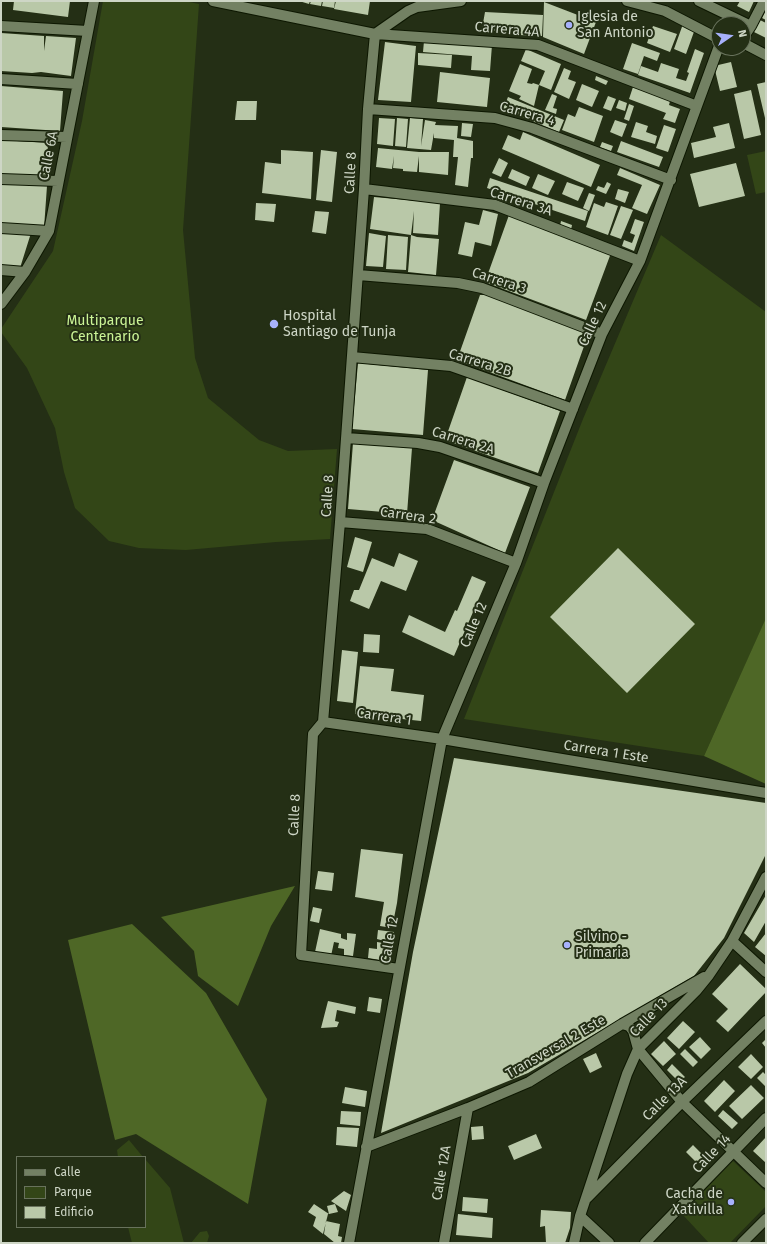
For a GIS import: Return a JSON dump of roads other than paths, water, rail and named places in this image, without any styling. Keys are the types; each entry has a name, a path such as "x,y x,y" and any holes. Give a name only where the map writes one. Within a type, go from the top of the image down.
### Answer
{"street":[{"name":"Calle 6A","path":"1,304 25,272 49,231 94,1"},
{"path":"216,1 375,34 407,6 417,8 461,1"},
{"path":"627,1 665,11 711,35"},
{"path":"699,1 730,16"},
{"path":"751,26 764,1"},
{"path":"1,26 88,31"},
{"name":"Carrera 4A","path":"375,34 538,45 697,106"},
{"name":"Calle 8","path":"375,34 368,109 364,189 340,522 323,722 313,734 301,955 399,969"},
{"path":"751,47 766,55"},
{"name":"Calle 12","path":"349,1243 442,739 516,563 544,483 602,334 640,261 715,56"},
{"path":"1,80 78,84"},
{"name":"Carrera 4","path":"368,109 494,118 532,128 670,180"},
{"path":"1,135 67,138"},
{"path":"1,179 58,181"},
{"name":"Carrera 3A","path":"364,189 495,205 640,261"},
{"path":"1,228 49,231"},
{"path":"1,270 25,272"},
{"name":"Carrera 3","path":"358,275 458,283 482,288 602,334"},
{"name":"Carrera 2B","path":"352,356 451,366 573,409"},
{"name":"Carrera 2A","path":"346,438 418,443 440,447 544,483"},
{"name":"Carrera 2","path":"340,522 427,530 516,563"},
{"name":"Carrera 1","path":"323,722 442,739"},
{"name":"Carrera 1 Este","path":"442,739 766,793"},
{"name":"Calle 13","path":"574,1243 580,1216 627,1074 638,1049 696,991 709,975 732,940 766,877"},
{"path":"732,940 766,972"},
{"name":"Transversal 2 Este","path":"366,1147 468,1108 529,1082 622,1024 709,975"},
{"name":"Calle 13A","path":"586,1200 682,1102 766,1021"},
{"path":"622,1024 629,1026 633,1031 638,1049 682,1102 766,1182"},
{"name":"Calle 12A","path":"444,1243 468,1108"},
{"name":"Calle 14","path":"645,1243 766,1118"},
{"path":"580,1216 609,1243"},
{"path":"742,1243 766,1219"}],"place":[{"name":"Iglesia de San Antonio","path":"569,25"},
{"name":"Hospital Santiago de Tunja","path":"274,324"},
{"name":"Silvino - Primaria","path":"567,945"},
{"name":"Cacha de Xativilla","path":"731,1202"}],"park label":[{"name":"Multiparque Centenario","path":"105,330"}]}
